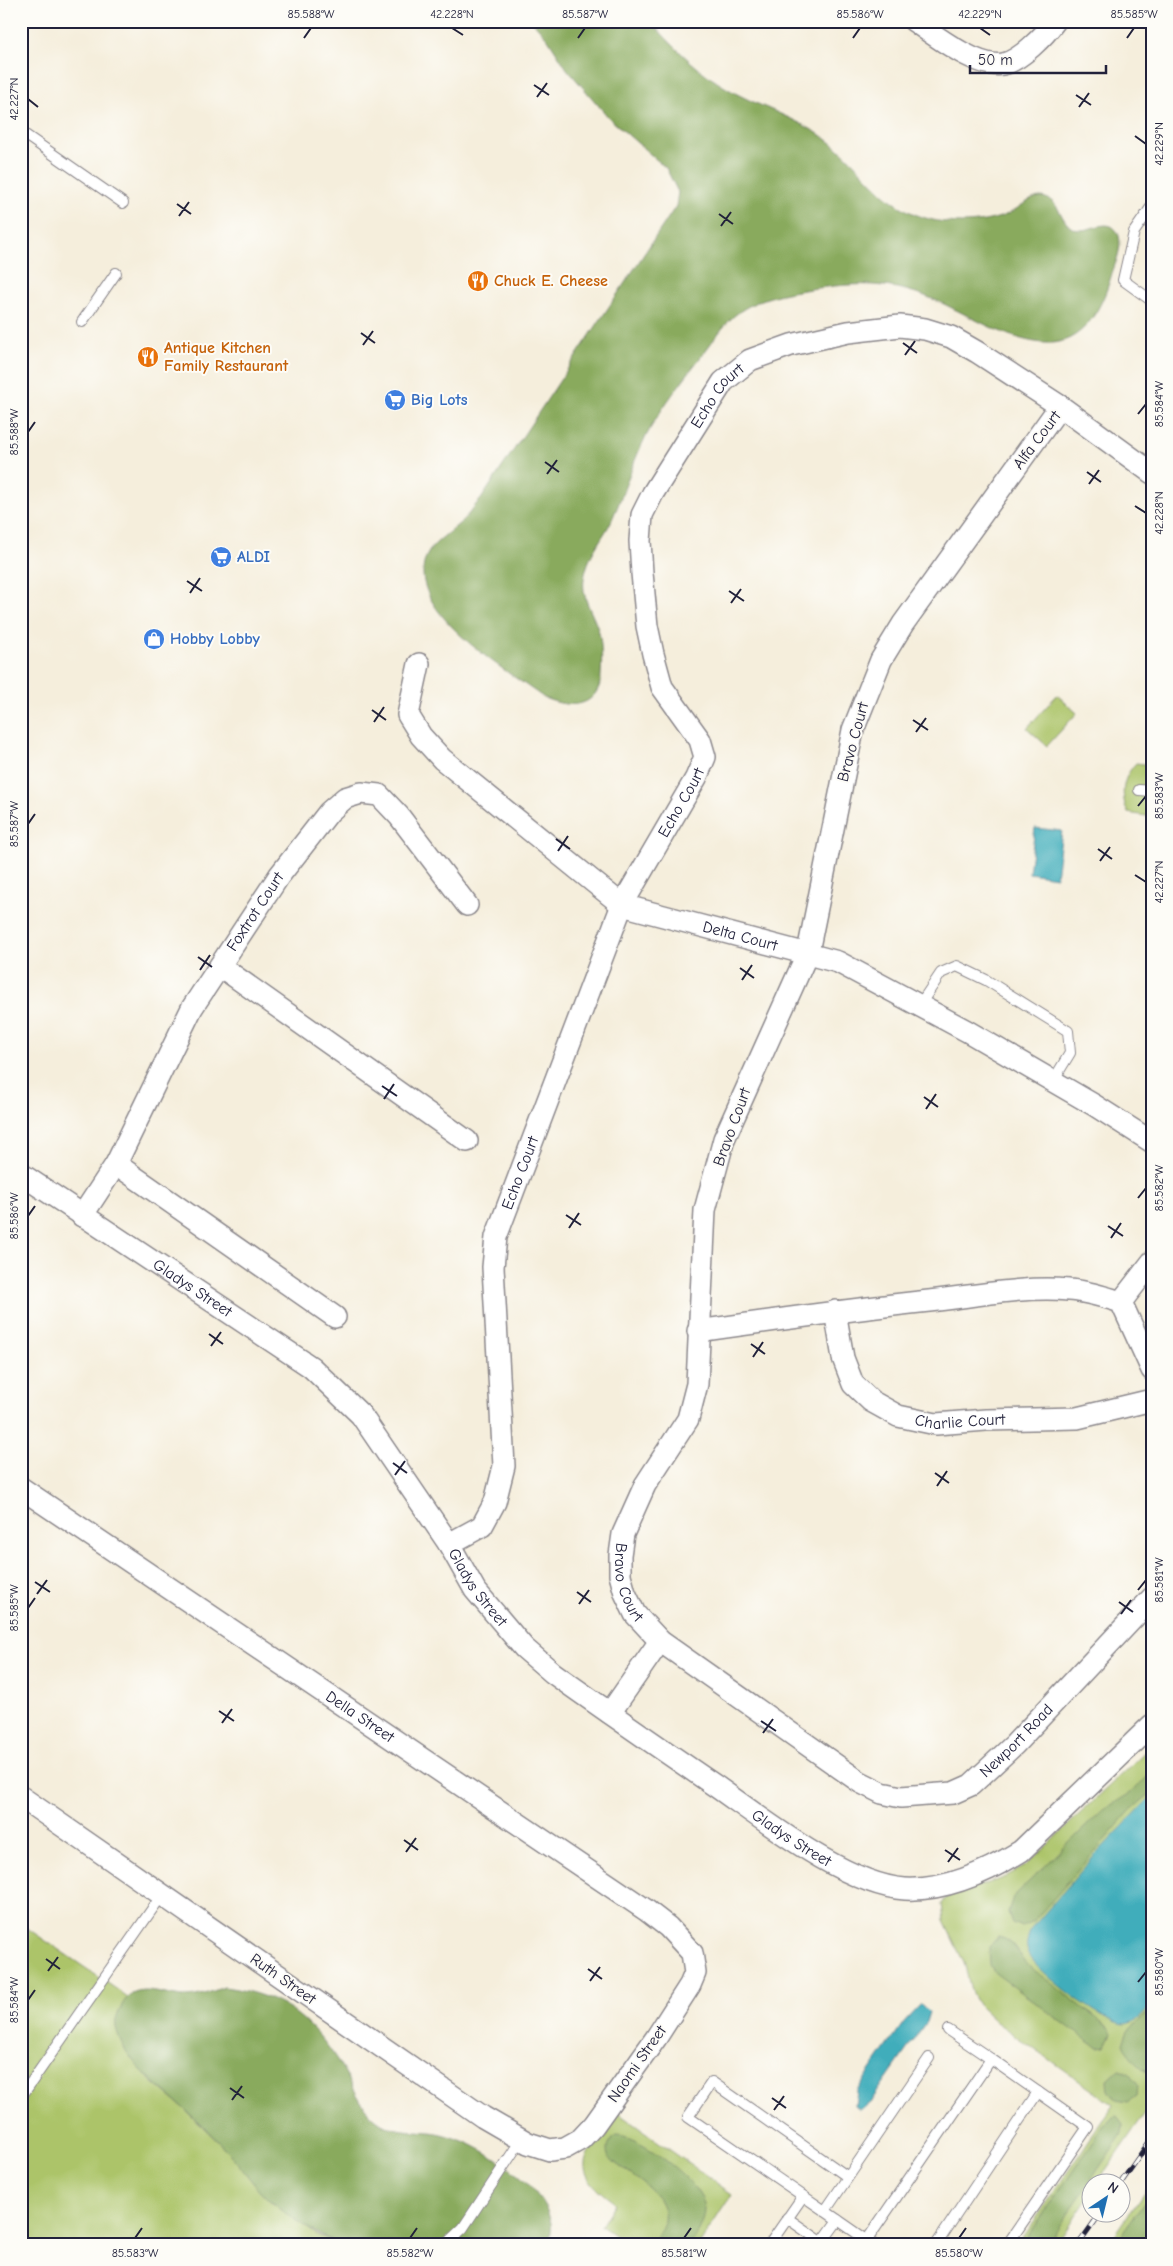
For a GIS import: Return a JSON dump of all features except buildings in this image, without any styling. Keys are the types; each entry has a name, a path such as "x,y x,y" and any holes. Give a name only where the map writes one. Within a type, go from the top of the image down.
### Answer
{"street":[{"path":"914,21 956,50 988,63 1003,64 1026,52 1037,43 1055,21"},
{"name":"Echo Court","path":"449,1544 482,1526 495,1502 504,1466 493,1267 496,1237 622,905 696,778 706,756 700,740 662,687 646,626 640,541 642,515 653,492 723,382 750,360 790,345 848,332 900,326 925,329 951,337 1060,406"},
{"name":"Alfa Court","path":"964,539 1060,406 1152,473"},
{"name":"Bravo Court","path":"660,1641 635,1614 625,1594 620,1575 620,1555 623,1534 645,1485 688,1420 697,1384 698,1332 706,1210 724,1139 808,952 853,730 866,694 881,660 903,624 964,539"},
{"name":"Delta Court","path":"419,664 408,715 421,736 442,760 622,905 808,952 838,962 1053,1081 1152,1142"},
{"name":"Foxtrot Court","path":"82,1216 116,1164 192,1008 279,876 329,812 345,798 361,793 379,795 400,816 467,905"},
{"path":"220,966 467,1141"},
{"path":"116,1164 336,1317"},
{"name":"Gladys Street","path":"21,1174 311,1367 361,1415 449,1544 475,1590 524,1648 553,1673 783,1833 823,1859 860,1878 904,1889 935,1887 964,1880 996,1866 1021,1851 1152,1725"},
{"path":"1121,1302 1152,1262"},
{"path":"698,1332 835,1311 1035,1290 1069,1290 1093,1293 1121,1302 1152,1370"},
{"name":"Charlie Court","path":"835,1311 843,1358 853,1384 871,1401 898,1416 936,1424 986,1420 1077,1418 1152,1400"},
{"name":"Della Street","path":"21,1488 646,1910 674,1933 692,1954"},
{"name":"Newport Road","path":"660,1641 846,1772 882,1793 901,1797 953,1793 971,1786 1014,1745 1152,1598"},
{"path":"610,1713 660,1641"},
{"name":"Ruth Street","path":"21,1797 483,2117 521,2140 550,2150"},
{"name":"Naomi Street","path":"550,2150 565,2148 581,2139 606,2109 656,2038 690,1985 694,1973 692,1954"}],"lane":[{"path":"21,132 123,203"},
{"path":"1152,206 1134,232 1122,280 1152,301"},
{"path":"82,322 116,273"},
{"path":"1139,790 1152,791"},
{"path":"919,1006 941,973 957,966 986,980 1068,1031 1070,1053 1053,1081"},
{"path":"21,2096 162,1895"},
{"path":"948,2030 1088,2127 1007,2245"},
{"path":"825,2211 929,2058"},
{"path":"848,2177 712,2082 688,2117 871,2243 991,2059"},
{"path":"936,2245 1038,2092"},
{"path":"445,2245 462,2228 521,2140"},
{"path":"769,2245 802,2196"},
{"path":"787,2218 823,2244 838,2220"}],"green space":[{"path":"532,21 650,21 680,52 701,70 737,94 793,120 825,138 839,149 887,196 915,214 942,222 980,222 1008,214 1028,201 1041,197 1053,203 1073,228 1084,230 1107,225 1112,226 1116,230 1120,241 1117,260 1108,286 1090,322 1070,338 1058,342 1044,343 1020,339 933,299 897,288 880,286 844,285 785,293 750,305 734,316 720,331 666,404 651,428 638,453 610,524 588,564 584,587 600,637 602,656 601,678 599,688 593,696 587,701 574,704 558,703 544,698 463,638 444,618 430,598 423,577 426,557 429,551 464,519 481,499 676,206 678,192 666,168 610,119 567,69 548,39"},
{"path":"1057,695 1077,713 1047,746 1027,728"},
{"path":"1136,763 1152,765 1152,817 1128,813 1125,806 1123,793 1125,781"},
{"path":"1152,1745 1152,2103 1103,2174 1080,2174 1080,2209 1056,2245 1018,2245 1113,2105 996,2022 978,2005 972,1994 964,1963 944,1921 942,1904 952,1894 1001,1879 1025,1866"},
{"path":"1152,1772 1152,1792 1131,1810 1033,1922 1022,1927 1012,1923 1008,1912 1013,1897 1103,1810 1132,1792"},
{"path":"21,1924 128,1997 119,2010 123,2043 134,2061 151,2081 182,2107 228,2151 271,2202 317,2235 341,2245 21,2245"},
{"path":"998,1937 1009,1941 1030,1967 1108,2027 1112,2033 1106,2046 1099,2047 1092,2044 995,1973 990,1965 989,1947"},
{"path":"224,1987 265,1997 282,2005 311,2027 335,2057 369,2113 380,2122 394,2128 442,2134 457,2138 507,2166 536,2193 545,2207 551,2222 550,2245 341,2245 306,2227 281,2210 261,2192 234,2158 212,2135 143,2072 126,2051 116,2027 120,2009 126,1999 132,1994 145,1991 189,1997"},
{"path":"1152,2009 1152,2072 1142,2068 1134,2061 1123,2043 1128,2031"},
{"path":"1119,2070 1129,2073 1138,2085 1137,2096 1128,2102 1116,2100 1109,2090 1108,2080"},
{"path":"618,2113 732,2194 699,2245 629,2245 601,2226 615,2203 589,2179 585,2169 586,2160 590,2150"},
{"path":"1117,2116 1123,2124 1122,2134 1095,2174 1080,2174 1080,2196 1047,2245 1022,2245 1105,2124"},
{"path":"617,2136 627,2138 655,2153 683,2175 694,2187 702,2199 705,2214 691,2245 652,2245 661,2230 664,2210 660,2200 653,2192 608,2156 608,2144"},
{"path":"1152,2181 1152,2245 1108,2245 1122,2224 1130,2224 1130,2213"},
{"path":"1152,2191 1152,2245 1115,2245"}],"water":[{"path":"1035,828 1062,831 1056,877 1029,873"},
{"path":"1152,1796 1152,2003 1137,2020 1125,2024 1103,2016 1056,1983 1033,1960 1028,1952 1027,1943 1031,1929 1096,1854"},
{"path":"921,2004 929,2012 926,2022 871,2101 860,2110 855,2106 857,2090 904,2022"}],"railway":[{"path":"1127,2174 1152,2138"},
{"path":"1078,2245 1093,2224"}],"place":[{"name":"Chuck E. Cheese","path":"478,281"},
{"name":"Antique Kitchen Family Restaurant","path":"148,357"},
{"name":"Big Lots","path":"395,400"},
{"name":"ALDI","path":"221,557"},
{"name":"Hobby Lobby","path":"154,639"}]}
